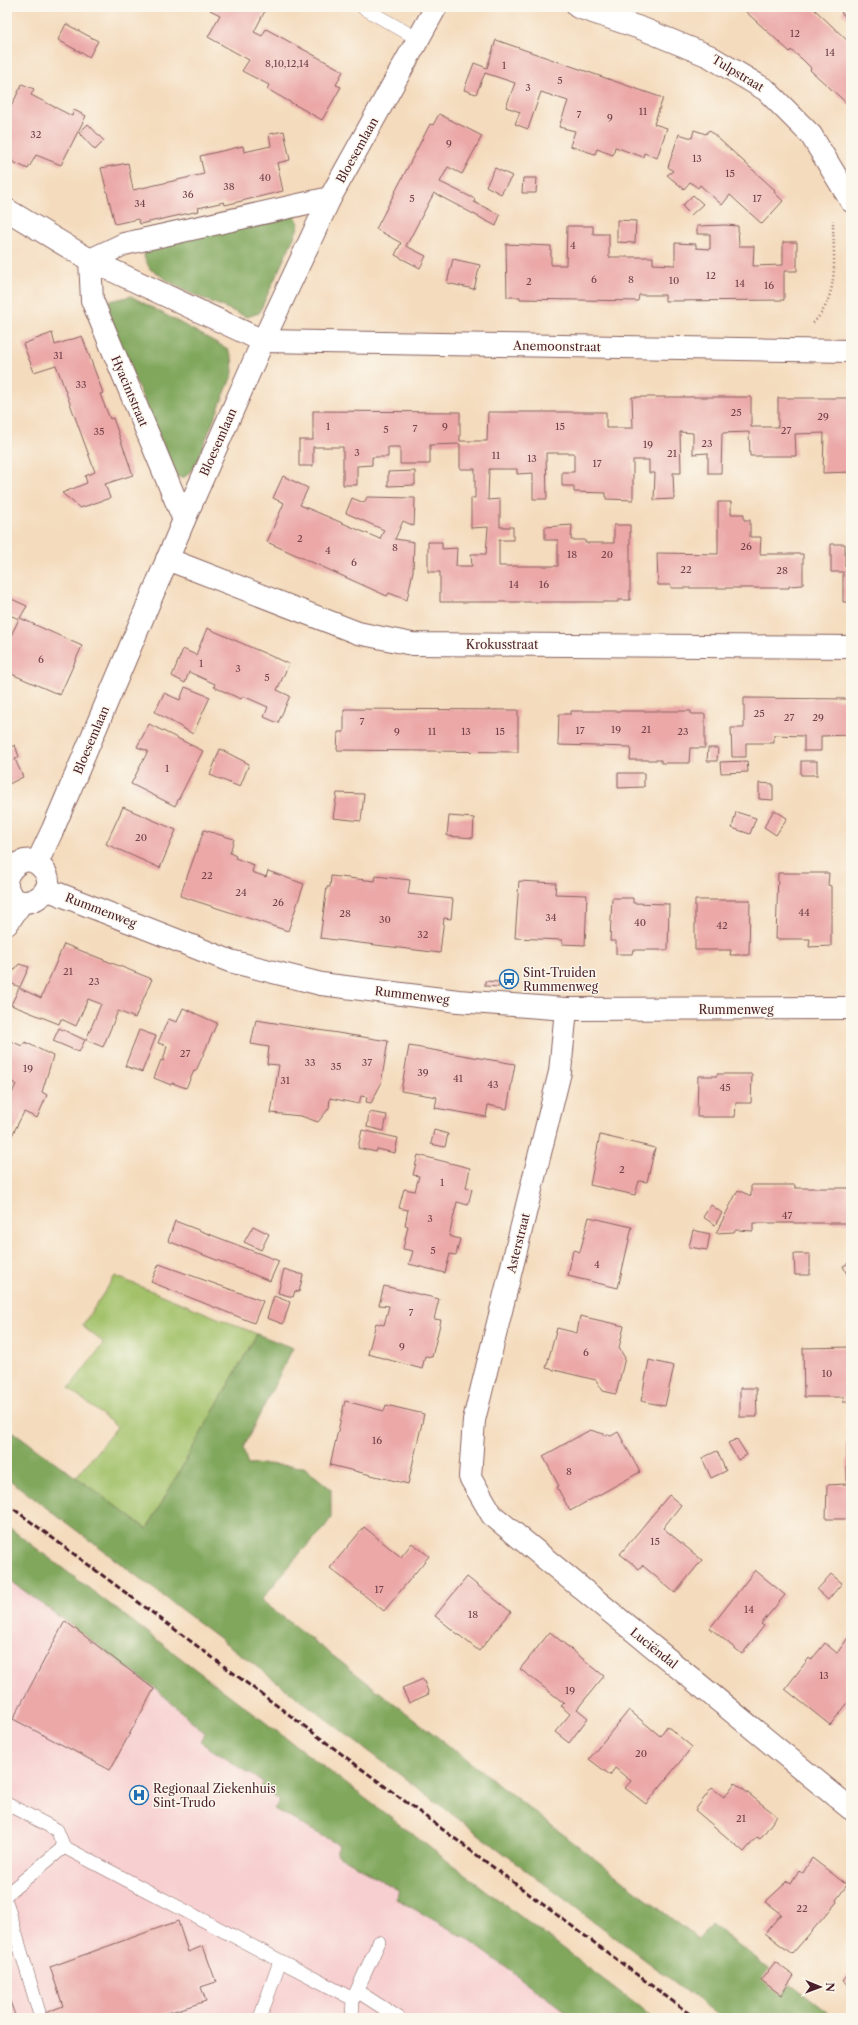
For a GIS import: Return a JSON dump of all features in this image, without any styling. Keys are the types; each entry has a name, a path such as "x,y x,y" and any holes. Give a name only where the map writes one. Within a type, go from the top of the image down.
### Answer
{"street":[{"name":"Bloesemlaan","path":"37,863 51,836 167,559 263,341 330,198 436,7"},
{"name":"Tulpstraat","path":"578,7 643,30 709,56 766,90 811,135 851,201"},
{"path":"90,260 124,244 330,198"},
{"path":"7,210 90,260 263,341"},
{"name":"Hyacintstraat","path":"90,260 92,300 184,520"},
{"name":"Anemoonstraat","path":"263,341 851,351"},
{"name":"Krokusstraat","path":"167,559 358,633 412,644 851,647"},
{"path":"27,861 37,863 44,870 48,879 46,889 41,897 32,902 22,902 13,897 8,875 18,863 27,861"},
{"name":"Rummenweg","path":"46,889 230,961 321,984 458,1001 566,1009 851,1008"},
{"path":"7,924 22,902"},
{"name":"Asterstraat","path":"470,1477 474,1420 560,1072 566,1009"},
{"name":"Luciëndal","path":"470,1477 492,1515 851,1809"}],"lane":[{"path":"362,7 418,39"},
{"path":"7,1804 57,1830 64,1847 280,1961 355,1995 399,2018"},
{"path":"7,1894 64,1847"},
{"path":"7,1904 39,2012"},
{"path":"352,2018 355,1995 379,1942"},
{"path":"260,2018 280,1961"}],"path":[{"path":"785,350 822,314 833,287 833,214"}],"shaded area":[{"name":"Regionaal Ziekenhuis Sint-Trudo","path":"7,1578 155,1688 205,1733 200,1743 264,1782 261,1789 280,1800 274,1809 339,1845 336,1854 400,1891 397,1899 466,1938 574,2018 7,2018"}],"green space":[{"path":"295,215 299,224 295,235 259,313 247,317 183,290 150,269 144,257 145,247"},
{"path":"131,296 228,349 232,357 233,373 195,466 185,477 177,477 102,303"},
{"path":"115,1276 257,1334 147,1529 76,1477 117,1427 69,1388 104,1343 82,1326"},
{"path":"257,1334 293,1348 243,1448 248,1465 267,1464 304,1467 331,1489 331,1518 321,1532 301,1552 261,1600 698,1939 711,1924 835,2018 722,2018 7,1478 7,1427 147,1529"},
{"path":"7,1526 654,2018 574,2018 466,1938 396,1899 400,1891 336,1854 339,1845 274,1809 280,1800 261,1789 263,1782 200,1742 205,1733 155,1688 7,1578"}],"building":[{"path":"212,7 267,7 254,32 262,36 266,29 343,71 336,85 341,87 322,120 267,89 269,85 242,71 249,60 208,37 220,15 210,10"},
{"path":"744,7 812,7 851,44 851,107 810,70 811,68 802,59 791,50 790,52 745,11 747,9"},
{"path":"846,7 851,7 851,21 841,13"},
{"path":"66,24 98,41 89,57 58,40"},
{"path":"496,40 663,98 654,124 667,128 657,158 644,153 643,157 615,147 613,155 597,149 595,154 570,146 575,131 559,127 568,101 541,92 528,129 515,124 520,112 506,107 515,83 485,73 476,94 464,90 474,63 487,68"},
{"path":"22,84 34,89 31,95 72,116 74,110 86,116 61,165 36,155 28,169 7,159 7,103 12,105"},
{"path":"439,114 482,136 462,174 448,167 440,182 475,199 474,202 500,215 496,226 434,193 406,246 426,256 420,268 395,255 401,243 376,229 430,124 433,125"},
{"path":"88,124 104,141 95,150 79,133"},
{"path":"694,130 706,134 709,130 775,190 774,192 783,201 762,224 730,195 722,205 700,185 698,188 690,182 684,189 667,175 673,171 668,167 679,134 692,138"},
{"path":"284,131 290,160 277,163 283,191 225,205 224,202 198,208 199,211 140,224 138,219 115,224 101,168 128,163 133,190 204,174 200,156 243,146 244,152 271,146 269,134"},
{"path":"495,168 512,176 501,194 486,186"},
{"path":"523,178 537,178 536,193 522,193"},
{"path":"693,195 703,204 691,215 682,206"},
{"path":"617,220 636,221 635,243 617,242"},
{"path":"567,226 593,226 593,234 609,234 609,257 653,257 653,264 675,265 675,243 696,244 696,248 710,249 710,234 697,234 697,226 738,226 739,246 754,246 753,266 783,265 783,242 797,242 797,271 784,271 784,300 665,301 665,295 639,295 638,301 520,299 520,297 507,297 506,244 551,246 551,265 566,265"},
{"path":"453,259 480,265 474,289 447,283"},
{"path":"52,333 55,345 82,336 103,393 100,394 110,419 113,418 133,475 105,484 110,498 80,508 62,493 87,483 85,476 95,472 56,365 34,372 23,344"},
{"path":"632,397 751,397 751,427 778,427 778,398 851,398 851,472 823,473 824,433 795,434 796,456 750,456 749,432 722,433 721,473 708,473 708,453 693,454 693,433 680,432 681,473 673,473 674,499 654,500 655,473 649,473 649,460 633,460 633,500 606,499 606,493 574,492 574,486 562,486 562,472 574,472 574,453 546,453 547,499 533,499 533,473 517,474 517,469 489,469 488,500 500,499 500,527 513,527 513,540 499,540 499,566 558,566 558,540 545,540 545,527 572,525 571,540 585,540 585,543 614,543 614,525 630,525 630,600 618,600 618,602 440,602 440,572 428,572 428,542 442,542 442,549 457,548 456,566 472,566 471,554 486,554 488,527 471,528 471,498 475,498 475,469 460,469 460,444 430,445 430,464 400,464 400,447 388,447 388,457 372,457 372,465 357,466 357,485 343,485 343,447 313,447 313,466 299,466 299,440 313,440 313,411 460,412 460,441 487,441 488,412 606,412 606,428 633,428"},
{"path":"415,471 415,485 388,486 388,472"},
{"path":"283,476 308,488 300,505 380,539 384,530 346,513 352,498 364,503 367,497 415,498 414,526 403,521 395,539 414,542 413,571 407,600 389,593 387,596 267,542 284,503 273,498"},
{"path":"718,502 731,502 731,514 744,514 744,520 750,520 750,537 761,537 760,554 803,554 803,585 789,586 789,588 671,588 671,585 658,585 657,553 718,554"},
{"path":"831,544 845,544 845,567 851,567 851,602 843,602 843,572 831,572"},
{"path":"7,597 27,606 20,618 82,646 60,695 7,672 7,644 19,619 7,614"},
{"path":"207,628 289,664 277,690 290,696 278,723 264,717 268,707 243,696 241,699 214,687 215,684 189,672 185,683 172,676 183,649 196,655"},
{"path":"185,687 210,697 193,734 155,712 164,693 180,700"},
{"path":"744,698 851,699 851,735 821,736 821,751 804,751 804,736 774,735 774,743 746,743 746,757 732,757 731,728 744,728"},
{"path":"344,709 518,710 518,752 337,750 338,732 344,732"},
{"path":"571,711 691,711 691,714 705,714 705,748 690,748 689,763 661,763 661,760 630,760 631,747 558,745 559,714 571,714"},
{"path":"149,724 203,751 175,806 131,784 148,751 137,747"},
{"path":"15,745 19,757 15,759 23,777 7,785 7,749"},
{"path":"708,748 718,748 717,761 707,761"},
{"path":"220,749 249,764 240,787 210,775"},
{"path":"747,761 748,772 721,773 720,762"},
{"path":"801,761 817,761 817,775 801,775"},
{"path":"618,773 644,773 644,787 618,788"},
{"path":"759,783 773,784 773,800 759,799"},
{"path":"337,793 364,794 361,821 333,818"},
{"path":"123,807 176,830 160,868 106,844"},
{"path":"774,810 787,818 776,835 764,827"},
{"path":"736,812 756,818 750,834 732,828"},
{"path":"449,816 474,818 473,838 447,836"},
{"path":"204,830 234,839 230,853 236,856 235,858 254,865 252,872 266,877 268,871 304,884 288,931 180,896"},
{"path":"778,873 829,873 828,885 831,886 831,946 809,947 810,939 776,939"},
{"path":"331,876 375,881 376,876 410,880 408,894 453,899 451,919 444,918 440,953 320,938 327,887 330,887"},
{"path":"519,881 556,883 555,894 587,895 585,945 562,944 562,940 515,938"},
{"path":"612,898 633,898 633,903 669,904 668,950 633,950 632,954 616,954 616,941 610,941"},
{"path":"695,900 750,900 749,955 730,955 731,950 695,950"},
{"path":"64,944 152,979 135,1018 118,1011 103,1047 86,1040 101,1004 88,999 76,1026 61,1019 59,1024 11,1005 19,988 41,998"},
{"path":"19,964 29,967 20,987 7,982 7,979"},
{"path":"485,981 499,982 499,987 485,986"},
{"path":"183,1008 217,1023 196,1071 194,1071 186,1088 172,1083 171,1085 154,1078 161,1060 163,1061 167,1046 158,1043 168,1019 177,1022"},
{"path":"256,1020 388,1041 381,1084 371,1103 366,1102 367,1097 361,1096 359,1104 330,1098 329,1108 318,1122 301,1116 271,1113 279,1065 267,1064 269,1047 251,1044"},
{"path":"59,1028 85,1040 79,1052 53,1041"},
{"path":"139,1030 156,1036 142,1072 125,1066"},
{"path":"7,1039 22,1046 25,1042 53,1056 42,1092 47,1095 37,1118 24,1112 7,1145 7,1105 16,1084 7,1080"},
{"path":"409,1046 515,1064 507,1109 488,1105 486,1117 435,1108 437,1097 401,1091"},
{"path":"717,1074 752,1074 751,1103 736,1103 735,1117 697,1117 698,1076 717,1076"},
{"path":"849,1111 851,1111 851,1143 848,1143"},
{"path":"369,1112 387,1115 384,1131 367,1127"},
{"path":"362,1130 398,1138 395,1153 377,1149 376,1152 358,1148"},
{"path":"434,1130 448,1134 445,1147 431,1144"},
{"path":"600,1135 655,1148 647,1182 639,1181 635,1195 590,1185"},
{"path":"418,1155 470,1168 466,1188 472,1189 468,1205 457,1202 449,1236 460,1239 456,1255 450,1254 445,1273 409,1264 413,1251 403,1249 408,1226 405,1225 408,1210 399,1208 404,1189 415,1191 419,1176 413,1175"},
{"path":"751,1185 795,1185 795,1188 849,1188 849,1202 851,1202 851,1232 849,1232 849,1223 753,1223 753,1231 736,1230 734,1232 716,1233 738,1190 751,1196"},
{"path":"711,1205 722,1213 715,1225 703,1217"},
{"path":"589,1217 632,1227 618,1288 568,1276 573,1250 580,1252"},
{"path":"175,1221 279,1261 270,1281 168,1241"},
{"path":"253,1226 269,1234 261,1250 244,1242"},
{"path":"693,1230 710,1234 707,1250 689,1247"},
{"path":"794,1254 810,1254 810,1275 795,1275"},
{"path":"851,1262 851,1283 843,1266"},
{"path":"159,1264 263,1301 254,1323 151,1282"},
{"path":"284,1269 303,1275 299,1292 295,1291 293,1297 278,1293"},
{"path":"384,1286 439,1299 434,1319 441,1320 432,1357 425,1356 422,1369 368,1354 376,1323 384,1325 389,1306 379,1305"},
{"path":"274,1296 290,1302 283,1324 267,1318"},
{"path":"580,1316 624,1326 619,1348 625,1358 616,1394 603,1391 596,1380 546,1368 557,1328 577,1333"},
{"path":"851,1347 851,1402 843,1402 844,1397 804,1397 803,1348"},
{"path":"649,1360 674,1366 665,1406 641,1401"},
{"path":"740,1388 756,1388 757,1417 740,1417"},
{"path":"345,1401 384,1411 386,1405 424,1414 408,1484 330,1465"},
{"path":"590,1430 611,1436 618,1432 640,1472 570,1511 543,1456"},
{"path":"737,1439 747,1455 738,1460 728,1443"},
{"path":"847,1443 851,1443 851,1519 826,1519 827,1485 847,1484"},
{"path":"717,1451 726,1471 711,1478 702,1458"},
{"path":"669,1495 681,1505 663,1528 702,1560 675,1593 642,1565 639,1569 620,1554"},
{"path":"364,1527 401,1557 412,1543 429,1556 384,1611 330,1568"},
{"path":"755,1570 785,1595 761,1624 764,1626 742,1654 710,1628"},
{"path":"831,1574 842,1583 828,1600 817,1590"},
{"path":"467,1577 511,1612 479,1651 435,1616"},
{"path":"65,1621 154,1689 110,1770 13,1719"},
{"path":"550,1632 604,1676 577,1709 588,1718 569,1743 555,1732 570,1714 561,1706 564,1703 520,1669"},
{"path":"848,1638 851,1640 851,1699 830,1725 785,1689 809,1658 811,1660 825,1643 837,1653"},
{"path":"423,1679 429,1694 409,1703 402,1688"},
{"path":"629,1710 660,1736 667,1726 692,1747 646,1804 625,1788 631,1781 615,1768 610,1775 589,1759"},
{"path":"735,1783 777,1816 760,1839 757,1837 744,1852 695,1810 712,1788 724,1797"},
{"path":"812,1858 847,1885 836,1900 837,1902 792,1954 765,1933 781,1914 765,1902 788,1881 791,1883 799,1870 803,1873"},
{"path":"178,1921 188,1952 203,1946 216,1982 201,1987 206,2001 152,2018 32,2018 63,2006 50,1967"},
{"path":"775,1962 794,1976 781,1995 761,1980"},
{"path":"851,1971 851,1987 843,1981"},
{"path":"7,1993 16,2018 7,2018"}],"railway":[{"path":"7,1504 695,2018"}],"place":[{"name":"Sint-Truiden Rummenweg","path":"509,979"},
{"name":"Regionaal Ziekenhuis Sint-Trudo","path":"139,1795"}]}
